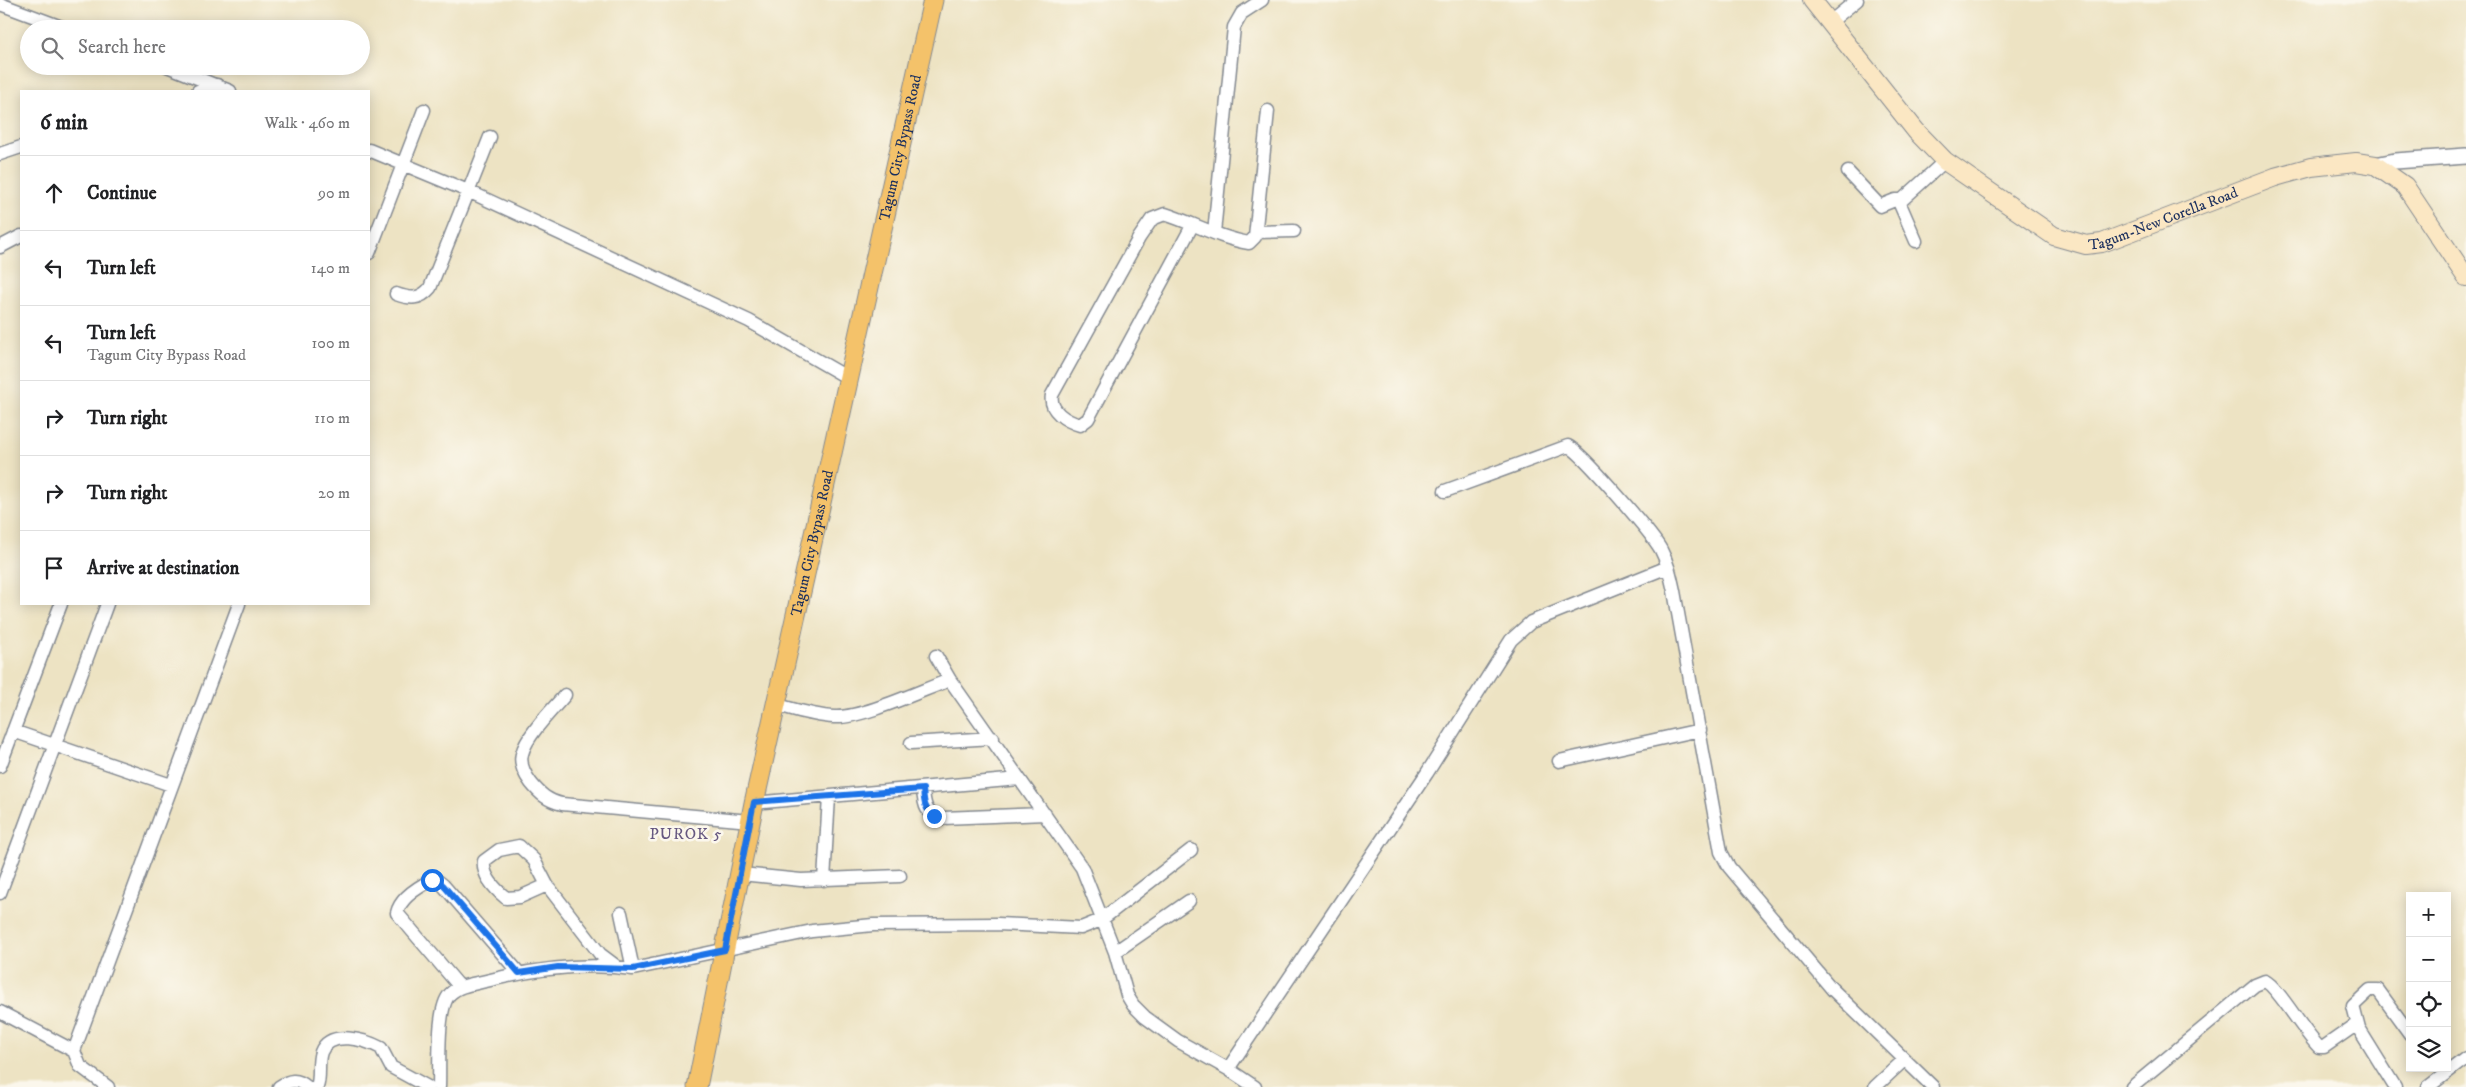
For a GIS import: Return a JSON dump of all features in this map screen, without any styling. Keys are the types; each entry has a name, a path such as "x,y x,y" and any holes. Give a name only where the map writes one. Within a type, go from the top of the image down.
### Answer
{"main road":[{"name":"Tagum City Bypass Road","path":"698,1087 754,802 778,705 933,0"},
{"name":"Tagum-New Corella Road","path":"1812,0 1916,131 1945,161 2045,231 2069,242 2086,245 2102,243 2275,177 2311,167 2349,162 2375,165 2405,186 2466,277"}],"street":[{"path":"1214,233 1234,27 1242,13 1262,0"},
{"path":"1829,22 1857,0"},
{"path":"0,4 43,20"},
{"path":"190,75 228,90"},
{"path":"201,90 217,85"},
{"path":"370,249 424,110"},
{"path":"1192,226 1088,419 1080,425 1073,423 1054,410 1050,403 1052,395 1139,238 1152,219 1158,215 1172,217 1214,233 1249,243 1252,241 1257,232 1268,110"},
{"path":"396,294 408,298 417,298 424,295 430,288 490,137"},
{"path":"0,154 20,147"},
{"path":"370,150 468,191 749,320 850,379"},
{"path":"2375,165 2395,161 2466,156"},
{"path":"1916,241 1900,204 1902,200 1945,161"},
{"path":"1848,172 1880,206 1895,200 1902,200"},
{"path":"1257,232 1294,231"},
{"path":"0,247 20,237"},
{"path":"1446,491 1561,447 1572,447 1651,534 1668,567 1700,730 1716,835 1721,852 1729,867 1832,989 1933,1087"},
{"path":"1228,1069 1427,773 1511,640 1531,622 1668,567"},
{"path":"0,766 60,605"},
{"path":"0,893 107,605"},
{"path":"74,1051 239,605"},
{"path":"936,656 950,680 993,738 1019,779 1082,868 1115,952 1127,995 1133,1005 1145,1017 1178,1041 1228,1069 1255,1087"},
{"path":"778,705 818,716 836,718 859,714 950,680"},
{"path":"565,695 529,740 522,754 521,765 526,776 543,796 562,804 750,821"},
{"path":"13,730 54,746 171,785"},
{"path":"1559,761 1700,730"},
{"path":"911,743 993,738"},
{"path":"754,802 923,789 1019,779"},
{"path":"923,789 924,803 927,811 934,816 944,818 1045,814"},
{"path":"824,880 829,796"},
{"path":"547,885 520,897 506,898 485,874 484,861 499,850 518,846 534,860 547,885 600,954 616,966"},
{"path":"439,1087 442,1013 450,994 460,987 519,973 558,967 616,966 633,969 812,931 873,925 998,924 1081,928 1102,920 1191,850"},
{"path":"741,874 779,879 824,880 900,876"},
{"path":"460,987 397,913 398,907 404,901 432,880 438,880 443,885 519,973"},
{"path":"1115,952 1189,901"},
{"path":"621,913 633,969"},
{"path":"2132,1087 2255,985 2265,981 2272,986 2295,1019 2320,1047 2326,1046 2357,1024"},
{"path":"2395,1087 2357,1024 2353,1006 2359,998 2374,989 2382,993 2406,1028"},
{"path":"0,1012 74,1051 80,1066 108,1087"},
{"path":"317,1087 320,1053 324,1047 339,1039 356,1039 381,1048 391,1067 428,1087"},
{"path":"2451,1065 2466,1058"},
{"path":"1875,1087 1904,1060"},
{"path":"2428,1087 2436,1072"},
{"path":"279,1087 289,1081 296,1080 307,1087"}],"district":[{"name":"PUROK 5","path":"686,834"}],"route":[{"path":"432,880 438,880 443,885 519,973 558,967 616,966 633,969 725,950 754,802 923,789 924,803 927,811 934,816"}]}
